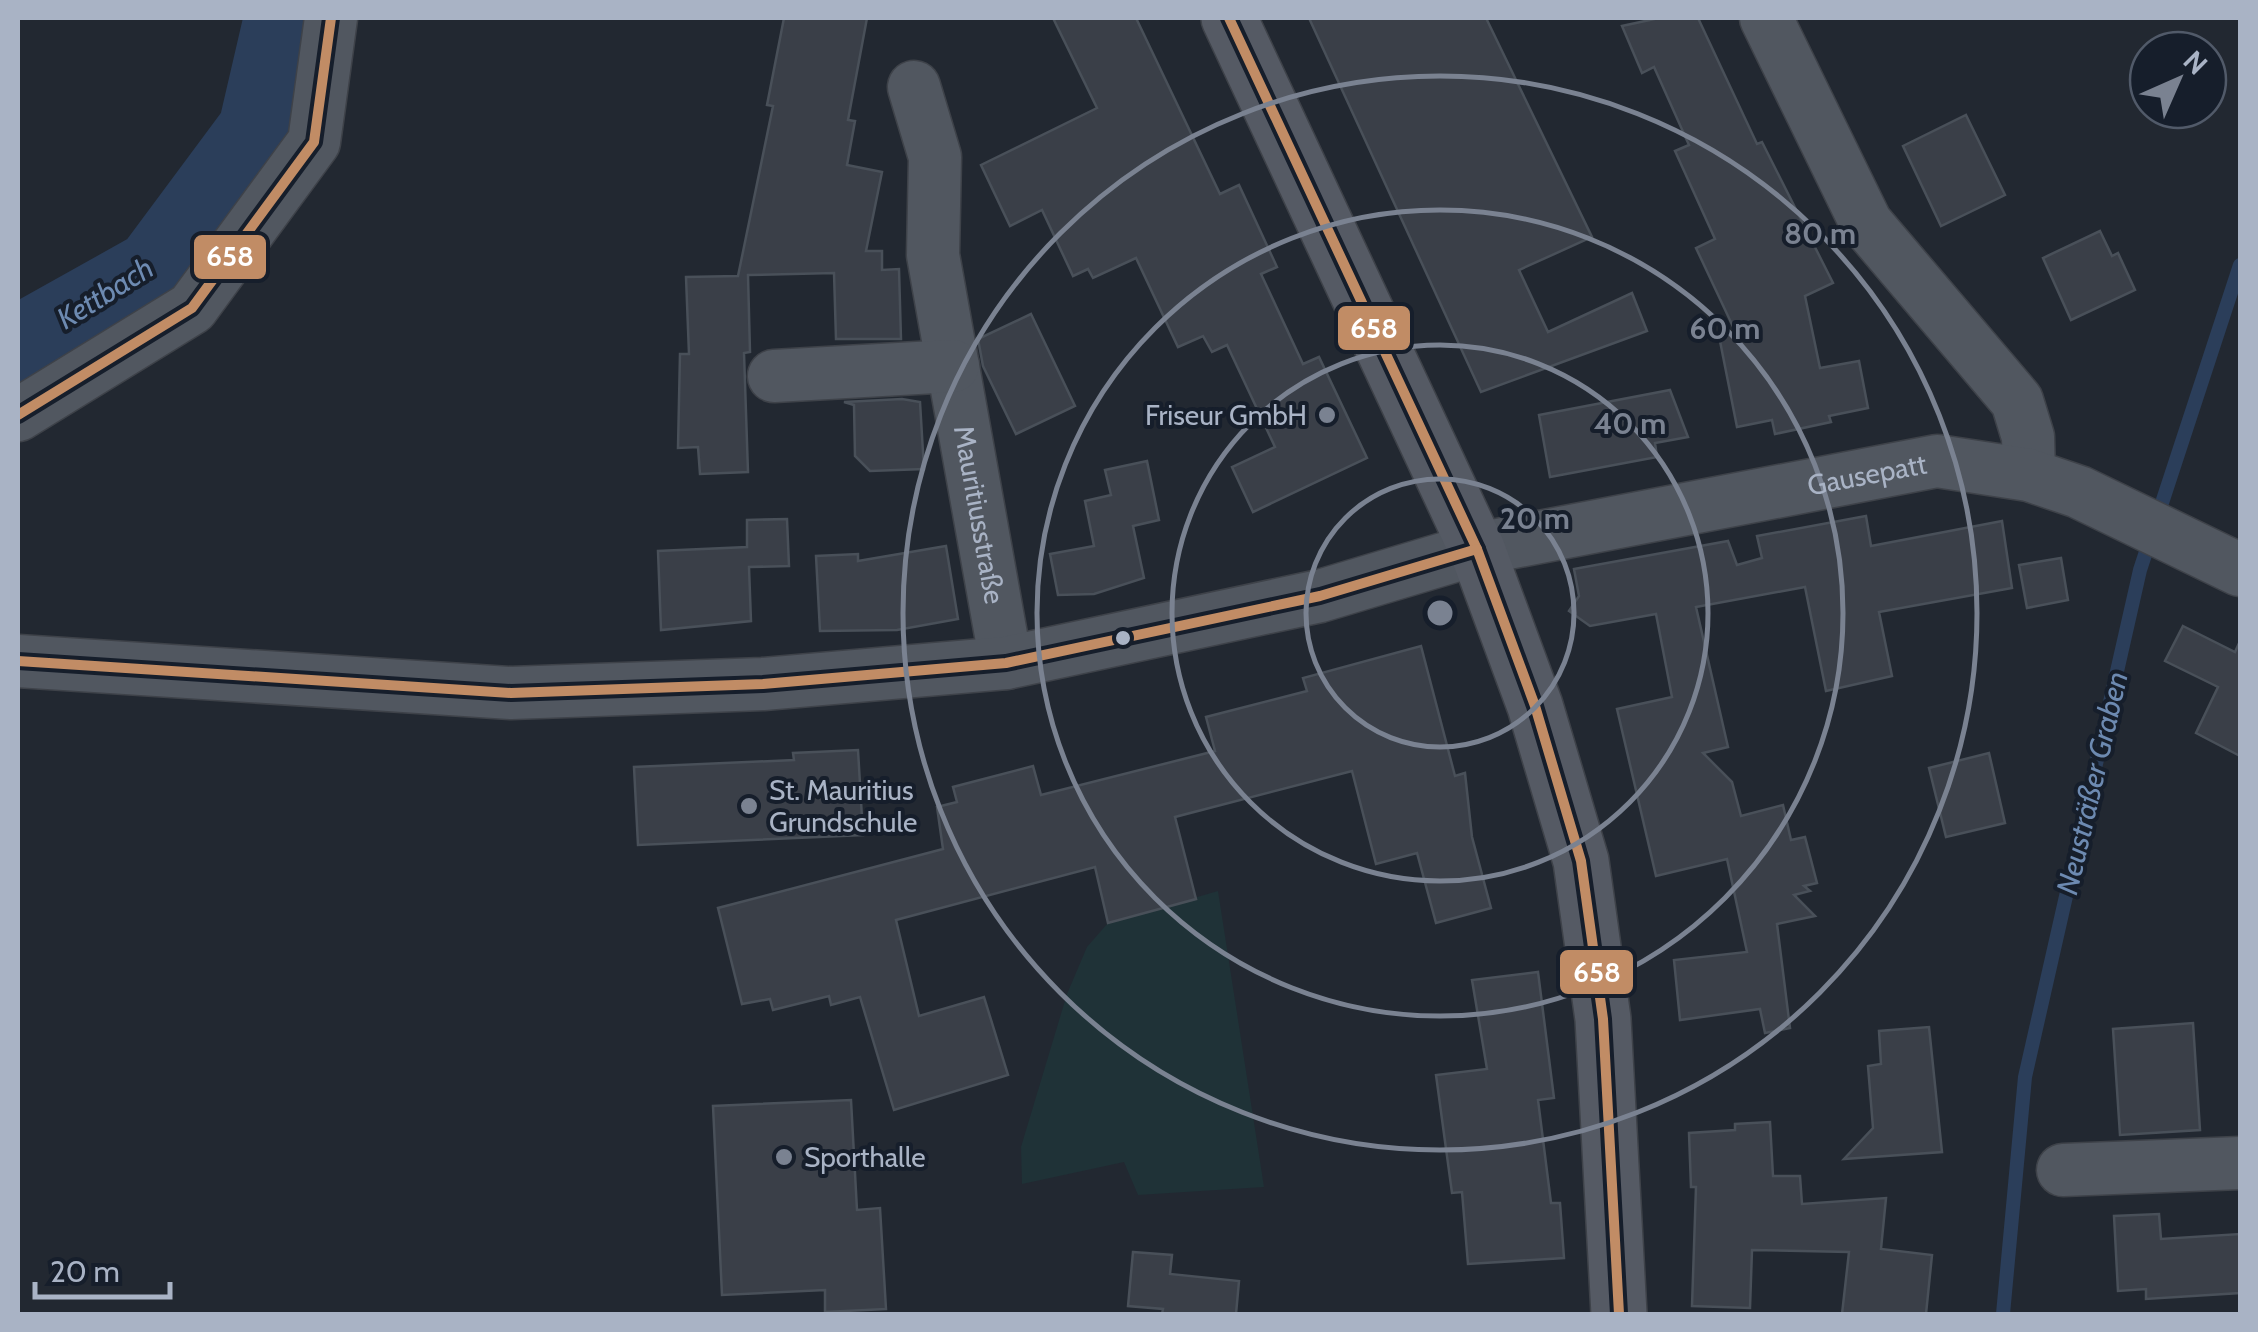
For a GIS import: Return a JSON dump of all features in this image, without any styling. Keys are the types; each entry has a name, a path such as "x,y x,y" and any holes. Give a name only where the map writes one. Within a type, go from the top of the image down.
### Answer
{"street":[{"path":"18,415 192,308 314,142 331,18"},
{"path":"1229,18 1477,550 1535,706 1581,861 1604,1019 1618,1314"},
{"path":"1766,18 1866,223 2017,400 2028,437 2029,475"},
{"name":"Mauritiusstraße","path":"914,87 935,157 933,255 1006,663"},
{"path":"774,376 953,366"},
{"name":"Gausepatt","path":"1477,550 1936,461 2029,475 2122,513 2240,570"},
{"path":"18,661 511,693 763,684 1006,663 1320,596 1477,550"},
{"path":"2064,1170 2240,1162"}],"green space":[{"path":"1218,891 1264,1187 1138,1195 1124,1162 1022,1184 1021,1147 1067,994 1087,947 1108,923"}],"building":[{"path":"784,18 867,18 848,120 855,121 847,165 882,172 866,251 882,251 882,270 899,269 901,339 836,339 834,273 748,275 750,352 744,353 748,472 700,474 698,447 678,448 680,354 689,354 686,277 738,276 773,106 767,105"},
{"path":"1053,18 1136,18 1220,194 1239,185 1277,267 1261,274 1303,364 1319,357 1367,458 1253,512 1232,467 1275,447 1227,345 1212,352 1203,336 1178,347 1136,258 1093,278 1088,269 1073,276 1042,210 1010,226 981,165 1097,108"},
{"path":"1309,18 1486,18 1592,237 1519,270 1548,332 1632,293 1647,331 1481,392"},
{"path":"1659,18 1698,18 1757,144 1762,142 1833,283 1805,296 1820,368 1859,361 1868,408 1829,416 1831,422 1775,434 1772,420 1737,427 1719,336 1736,333 1696,248 1715,239 1675,151 1689,145 1654,67 1642,73 1622,26"},
{"path":"1966,115 2005,195 1941,226 1903,146"},
{"path":"2100,231 2112,256 2118,253 2135,290 2071,320 2043,258"},
{"path":"1031,314 1075,406 1016,434 983,366 978,339"},
{"path":"1670,390 1688,437 1655,443 1657,457 1550,477 1539,415"},
{"path":"844,402 920,402 924,469 870,471 855,456 854,405"},
{"path":"1147,461 1159,520 1133,526 1144,578 1094,594 1058,595 1050,554 1094,546 1085,501 1111,495 1105,470"},
{"path":"1866,516 1871,546 2002,521 2012,588 1879,612 1892,676 1826,691 1805,587 1696,607 1728,747 1703,753 1732,782 1741,816 1783,805 1791,840 1805,837 1817,883 1804,886 1810,891 1794,895 1815,916 1777,924 1790,1028 1765,1033 1760,1009 1680,1020 1674,960 1747,952 1727,859 1656,876 1617,709 1672,697 1656,614 1590,626 1569,611 1579,596 1574,569 1728,541 1737,565 1762,558 1757,536"},
{"path":"787,519 789,566 749,567 751,621 661,630 658,551 747,547 747,520"},
{"path":"946,546 958,619 897,630 820,631 816,556 858,554 858,561"},
{"path":"2061,558 2068,600 2027,608 2019,565"},
{"path":"2183,626 2235,652 2240,641 2240,756 2196,733 2218,687 2165,661"},
{"path":"1421,646 1455,776 1465,773 1472,837 1491,908 1436,923 1417,853 1376,864 1352,771 1175,817 1196,899 1108,923 1095,867 896,920 919,1016 984,997 1008,1075 894,1110 860,997 831,1005 829,996 773,1010 770,999 742,1004 718,908 943,849 937,807 957,802 953,787 1033,766 1041,795 1215,751 1206,717 1307,691 1303,678"},
{"name":"St. Mauritius Grundschule","path":"858,750 863,835 638,845 634,767 794,760 793,753"},
{"path":"1989,753 2005,823 1946,837 1929,768"},
{"path":"1538,972 1554,1098 1538,1100 1551,1203 1560,1203 1564,1258 1468,1264 1462,1192 1452,1193 1436,1075 1487,1069 1472,980"},
{"path":"2193,1023 2200,1130 2120,1135 2113,1029"},
{"path":"1929,1027 1942,1152 1844,1159 1873,1128 1868,1066 1881,1064 1879,1031"},
{"name":"Sporthalle","path":"851,1100 857,1210 880,1208 886,1309 825,1312 825,1290 722,1295 713,1106"},
{"path":"1770,1122 1773,1176 1800,1176 1802,1204 1886,1198 1881,1249 1932,1255 1926,1314 1842,1314 1849,1252 1752,1250 1750,1308 1692,1306 1696,1187 1691,1187 1689,1133 1735,1130 1735,1124"},
{"path":"2159,1214 2161,1239 2240,1234 2240,1293 2146,1299 2146,1289 2118,1291 2114,1216"},
{"path":"1133,1252 1172,1255 1170,1274 1239,1281 1236,1314 1162,1314 1163,1309 1128,1306"}],"waterway":[{"name":"Kettbach","path":"18,346 154,270 258,130 284,18"},
{"name":"Neusträßer Graben","path":"2003,1314 2025,1077 2140,570 2240,265"}],"transit line":[{"name":"658","path":"18,415 192,308 314,142 331,18"},
{"name":"658","path":"1229,18 1477,549 1535,706 1581,861 1603,1019 1619,1314"},
{"name":"658","path":"18,661 511,693 763,684 1006,663 1320,596 1477,549"}],"place":[{"name":"Friseur GmbH","path":"1327,415"},
{"name":"St. Mauritius Grundschule","path":"749,806"},
{"name":"Sporthalle","path":"784,1157"}]}
